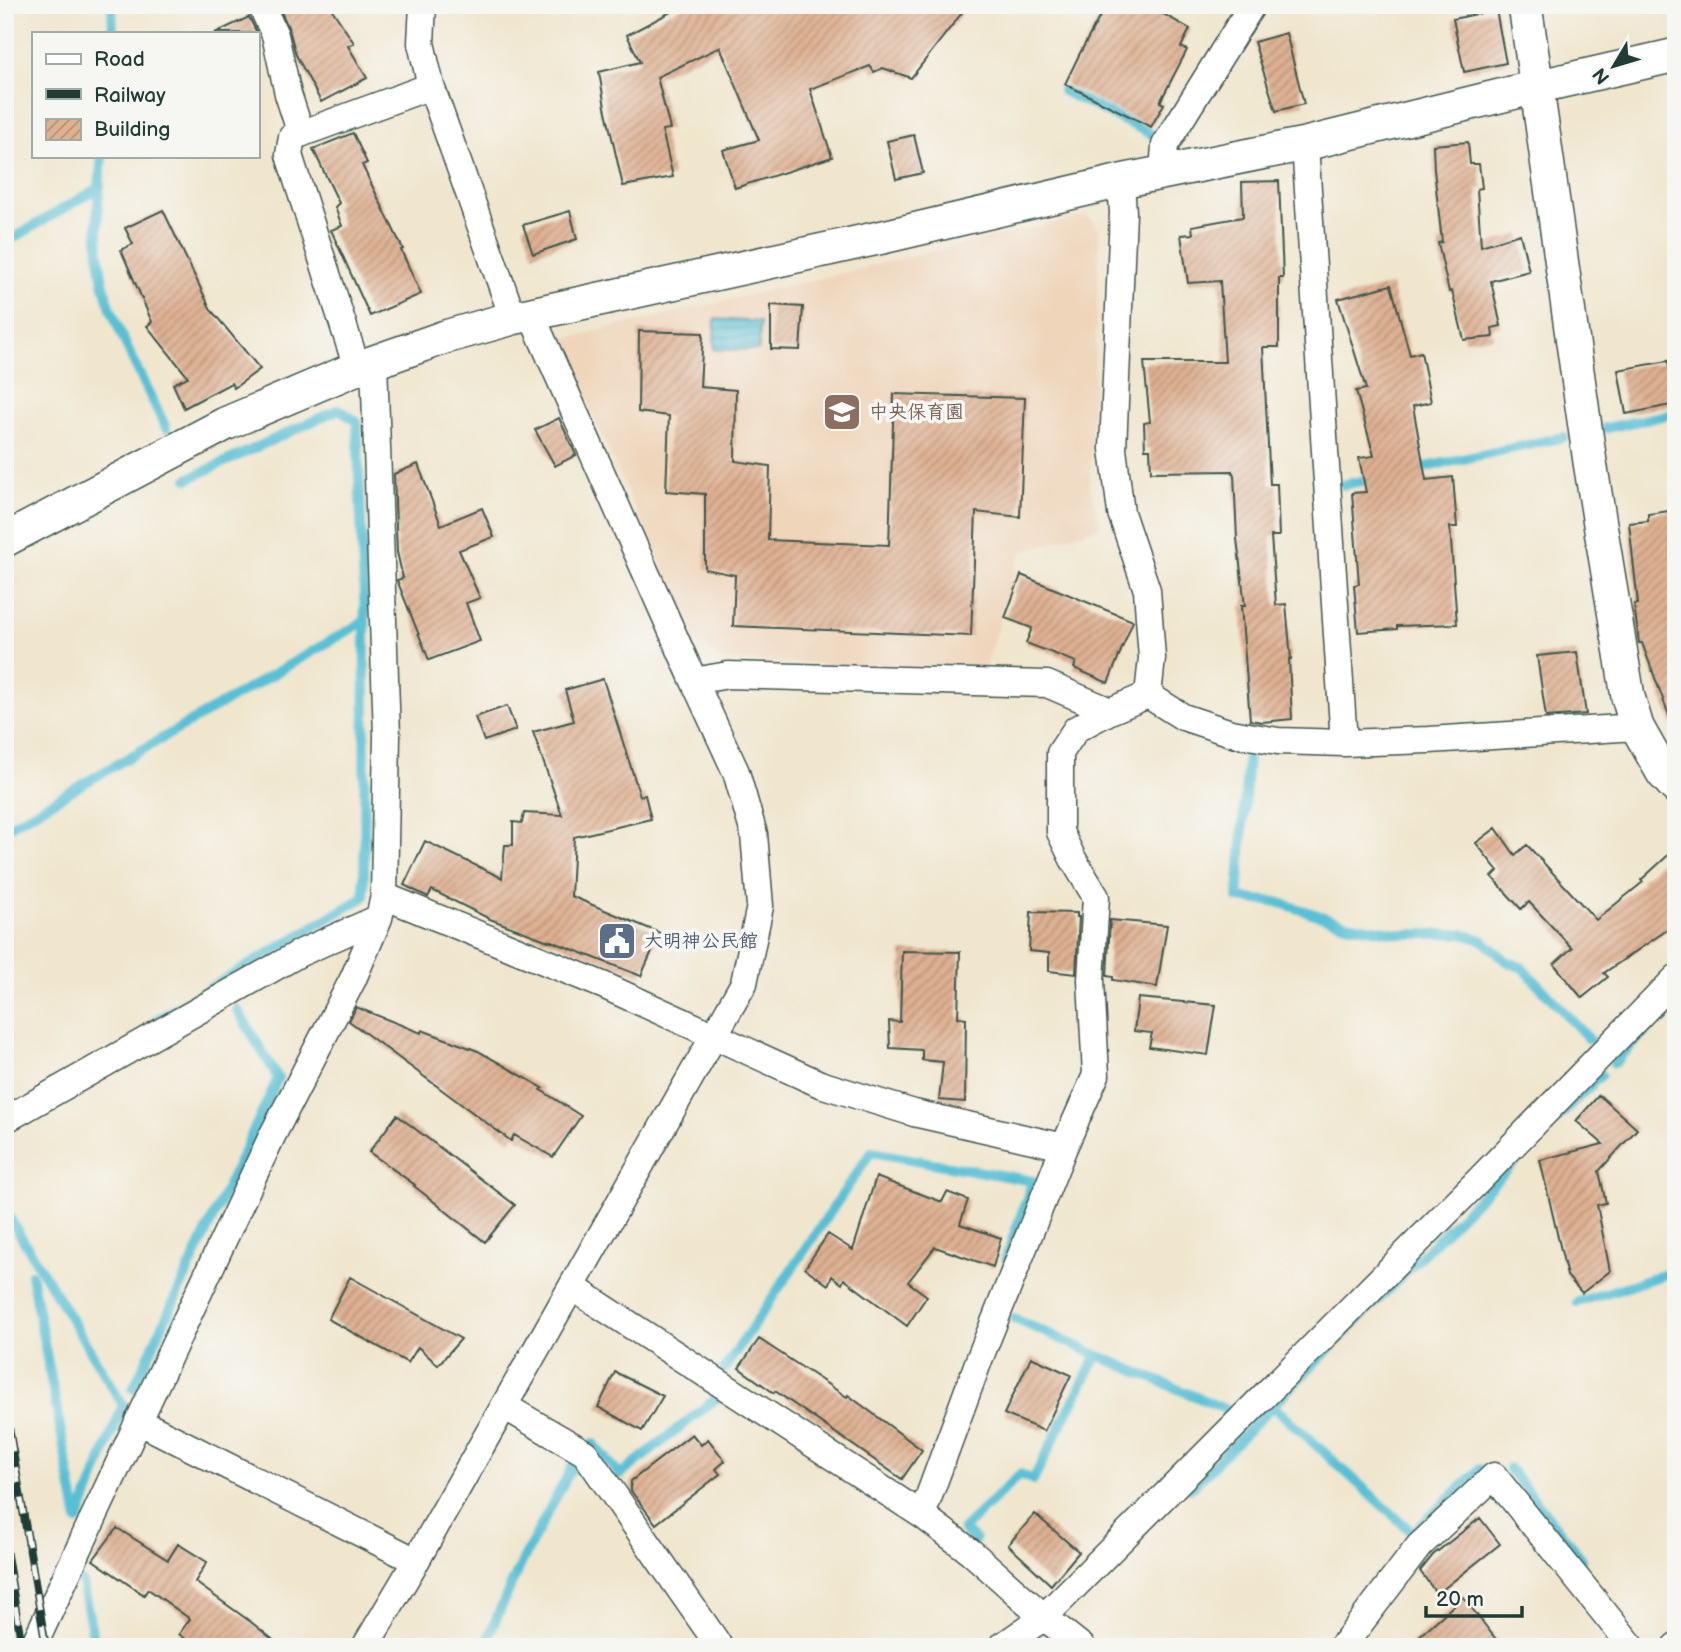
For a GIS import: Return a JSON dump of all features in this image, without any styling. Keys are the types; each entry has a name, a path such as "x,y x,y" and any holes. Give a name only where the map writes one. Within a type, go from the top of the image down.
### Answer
{"street":[{"path":"261,5 275,35 288,94 301,134"},
{"path":"365,1647 744,983 760,906 754,834 736,772 522,316 431,86 421,43 423,5"},
{"path":"1163,173 1165,145 1252,5"},
{"path":"1525,5 1590,462 1629,698 1637,727 1663,772 1676,787"},
{"path":"5,540 225,424 365,365 445,337 522,316 883,237 1121,181 1305,144 1676,55"},
{"path":"33,1647 272,1136 353,979 381,907 387,735 365,365 289,155 292,137 431,86"},
{"path":"1305,144 1344,743"},
{"path":"1121,181 1123,213 1114,449 1121,513 1147,590 1152,658 1148,695"},
{"path":"694,681 728,674 1047,684 1110,711"},
{"path":"1148,695 1183,717 1231,733 1278,741 1344,743 1442,740 1637,727"},
{"path":"922,1515 979,1360 1064,1147 1096,1075 1091,980 1097,897 1060,832 1060,753 1076,729 1148,695"},
{"path":"5,1120 381,907 606,986 820,1084 914,1113 1064,1147"},
{"path":"1001,1647 1044,1616 1479,1180 1676,978"},
{"path":"572,1287 922,1515 971,1552 1082,1647"},
{"path":"504,1406 585,1453 720,1647"},
{"path":"138,1421 416,1561"},
{"path":"1342,1647 1419,1546 1494,1476 1632,1647"}],"shaded area":[{"name":"中央保育園","path":"1087,215 1100,229 1090,484 1100,527 1021,552 985,670 723,660 695,642 559,340"}],"water":[{"path":"715,319 760,322 759,350 714,350"}],"building":[{"path":"278,5 329,5 354,43 348,46 367,78 321,102 296,55 289,29"},
{"path":"684,5 968,5 911,78 883,68 874,72 870,66 810,89 832,157 735,188 723,150 759,140 720,47 657,77 670,129 662,130 673,177 623,186 599,72 640,62 627,35"},
{"path":"1106,5 1147,5 1190,29 1181,47 1187,50 1160,102 1164,104 1151,127 1065,84"},
{"path":"1496,10 1506,63 1464,72 1453,19"},
{"path":"249,17 256,32 217,32"},
{"path":"1286,33 1304,104 1276,111 1254,42"},
{"path":"353,133 367,163 362,165 403,249 401,250 421,294 370,316 331,230 342,226 335,207 339,203 313,149"},
{"path":"914,135 923,173 896,179 887,141"},
{"path":"1468,142 1470,164 1479,164 1482,188 1477,189 1481,246 1520,234 1529,271 1491,281 1501,326 1492,328 1493,337 1464,340 1438,243 1442,242 1433,145"},
{"path":"1279,181 1283,278 1279,278 1279,347 1263,347 1270,484 1277,484 1279,536 1271,536 1276,605 1286,604 1291,659 1292,719 1262,722 1250,720 1241,606 1245,606 1237,539 1234,475 1232,471 1151,472 1150,449 1145,449 1144,423 1150,422 1144,362 1225,362 1220,281 1188,283 1181,235 1193,234 1192,226 1243,217 1242,182"},
{"path":"163,210 211,310 260,369 234,388 231,383 184,408 173,384 188,377 147,326 152,322 121,250 133,244 125,228"},
{"path":"570,211 577,239 533,254 523,225"},
{"path":"1391,285 1410,355 1421,352 1431,402 1413,406 1426,480 1453,477 1457,527 1450,527 1457,624 1397,626 1397,629 1358,632 1354,585 1359,584 1352,493 1366,492 1359,458 1374,456 1356,391 1366,389 1338,299"},
{"path":"771,305 803,307 800,350 771,349"},
{"path":"639,331 703,333 700,387 736,390 735,461 770,466 768,540 889,545 894,394 1025,398 1020,517 976,512 971,636 733,626 735,575 705,569 705,494 666,491 669,416 638,412"},
{"path":"1668,361 1669,367 1676,366 1676,404 1626,414 1618,370"},
{"path":"559,418 576,455 555,466 535,430"},
{"path":"418,464 441,525 482,508 494,537 459,550 480,598 466,603 480,641 429,660 397,580 403,578 397,552 394,474"},
{"path":"1676,510 1676,725 1673,726 1642,643 1639,643 1634,604 1638,604 1629,523 1648,521 1648,514"},
{"path":"1021,575 1133,621 1108,683 1074,668 1076,662 1026,643 1032,628 1005,618"},
{"path":"1577,652 1586,714 1546,717 1537,656"},
{"path":"603,679 640,796 645,795 651,819 574,837 571,896 660,933 641,976 490,919 432,890 428,897 404,885 425,841 502,878 505,845 513,845 513,822 522,823 524,813 562,815 533,732 574,721 565,690"},
{"path":"507,706 516,730 484,741 475,717"},
{"path":"1496,828 1515,855 1527,845 1596,920 1643,882 1641,880 1676,848 1676,924 1604,973 1608,977 1582,998 1554,964 1572,948 1529,902 1521,909 1492,877 1498,871 1476,843"},
{"path":"1031,912 1077,913 1076,974 1049,971 1049,953 1029,951"},
{"path":"1110,920 1167,925 1157,987 1113,980 1113,977 1107,976"},
{"path":"902,951 960,952 958,1017 966,1018 965,1102 939,1100 943,1062 922,1060 922,1050 890,1048 889,1021 900,1022"},
{"path":"1138,998 1216,1005 1208,1055 1149,1047 1152,1033 1134,1031"},
{"path":"356,1007 421,1033 422,1030 478,1051 543,1088 541,1090 581,1116 553,1157 514,1135 511,1141 349,1021"},
{"path":"1599,1095 1637,1129 1599,1171 1606,1203 1597,1205 1610,1271 1582,1293 1567,1276 1540,1160 1603,1144 1576,1121"},
{"path":"397,1115 515,1205 485,1242 415,1185 369,1152"},
{"path":"876,1177 942,1202 947,1192 968,1200 960,1224 1001,1238 993,1267 935,1247 908,1282 927,1296 907,1326 844,1279 842,1284 832,1276 828,1285 805,1268 828,1234 853,1250"},
{"path":"350,1277 461,1339 438,1365 418,1347 408,1363 328,1319"},
{"path":"759,1339 847,1397 848,1395 922,1450 902,1479 739,1368"},
{"path":"1031,1357 1071,1375 1044,1431 1004,1414"},
{"path":"615,1372 663,1396 642,1431 598,1407"},
{"path":"692,1434 701,1445 708,1439 725,1461 716,1469 720,1474 656,1524 631,1491 631,1481"},
{"path":"1035,1514 1079,1552 1051,1585 1008,1545"},
{"path":"1480,1518 1500,1544 1437,1594 1420,1571 1433,1555"},
{"path":"117,1528 168,1560 178,1544 207,1562 195,1582 282,1647 196,1647 179,1634 190,1619 148,1589 144,1595 93,1560"},
{"path":"1463,1597 1502,1647 1407,1647"}],"waterway":[{"path":"112,5 113,32"},
{"path":"1063,91 1151,134"},
{"path":"102,158 98,229 104,284 121,333 166,428"},
{"path":"5,243 100,187"},
{"path":"156,1020 364,897 365,621 357,422 339,409 188,479"},
{"path":"1606,428 1676,413"},
{"path":"1412,470 1564,437"},
{"path":"1343,485 1377,478"},
{"path":"5,829 365,621"},
{"path":"1248,753 1238,898 1277,902 1346,924 1402,934 1463,934 1482,940 1508,962 1523,968 1589,1039"},
{"path":"1614,1063 1676,1000"},
{"path":"133,1389 278,1078 237,1009"},
{"path":"1190,1489 1601,1075"},
{"path":"724,1369 871,1152 1033,1181 1006,1258"},
{"path":"5,1210 123,1405 79,1518"},
{"path":"1577,1302 1676,1271"},
{"path":"31,1274 78,1521"},
{"path":"1015,1319 1097,1355"},
{"path":"975,1540 963,1529 1020,1474 1033,1480 1097,1355 1232,1412"},
{"path":"593,1443 620,1475 718,1397"},
{"path":"1273,1406 1413,1533 1480,1469"},
{"path":"485,1647 516,1575 576,1460"},
{"path":"1509,1468 1582,1559"},
{"path":"82,1582 95,1647"}],"railway":[{"path":"5,1404 46,1647"},
{"path":"5,1543 22,1647"}],"place":[{"name":"中央保育園","path":"842,412"},
{"name":"大明神公民館","path":"617,941"}]}
